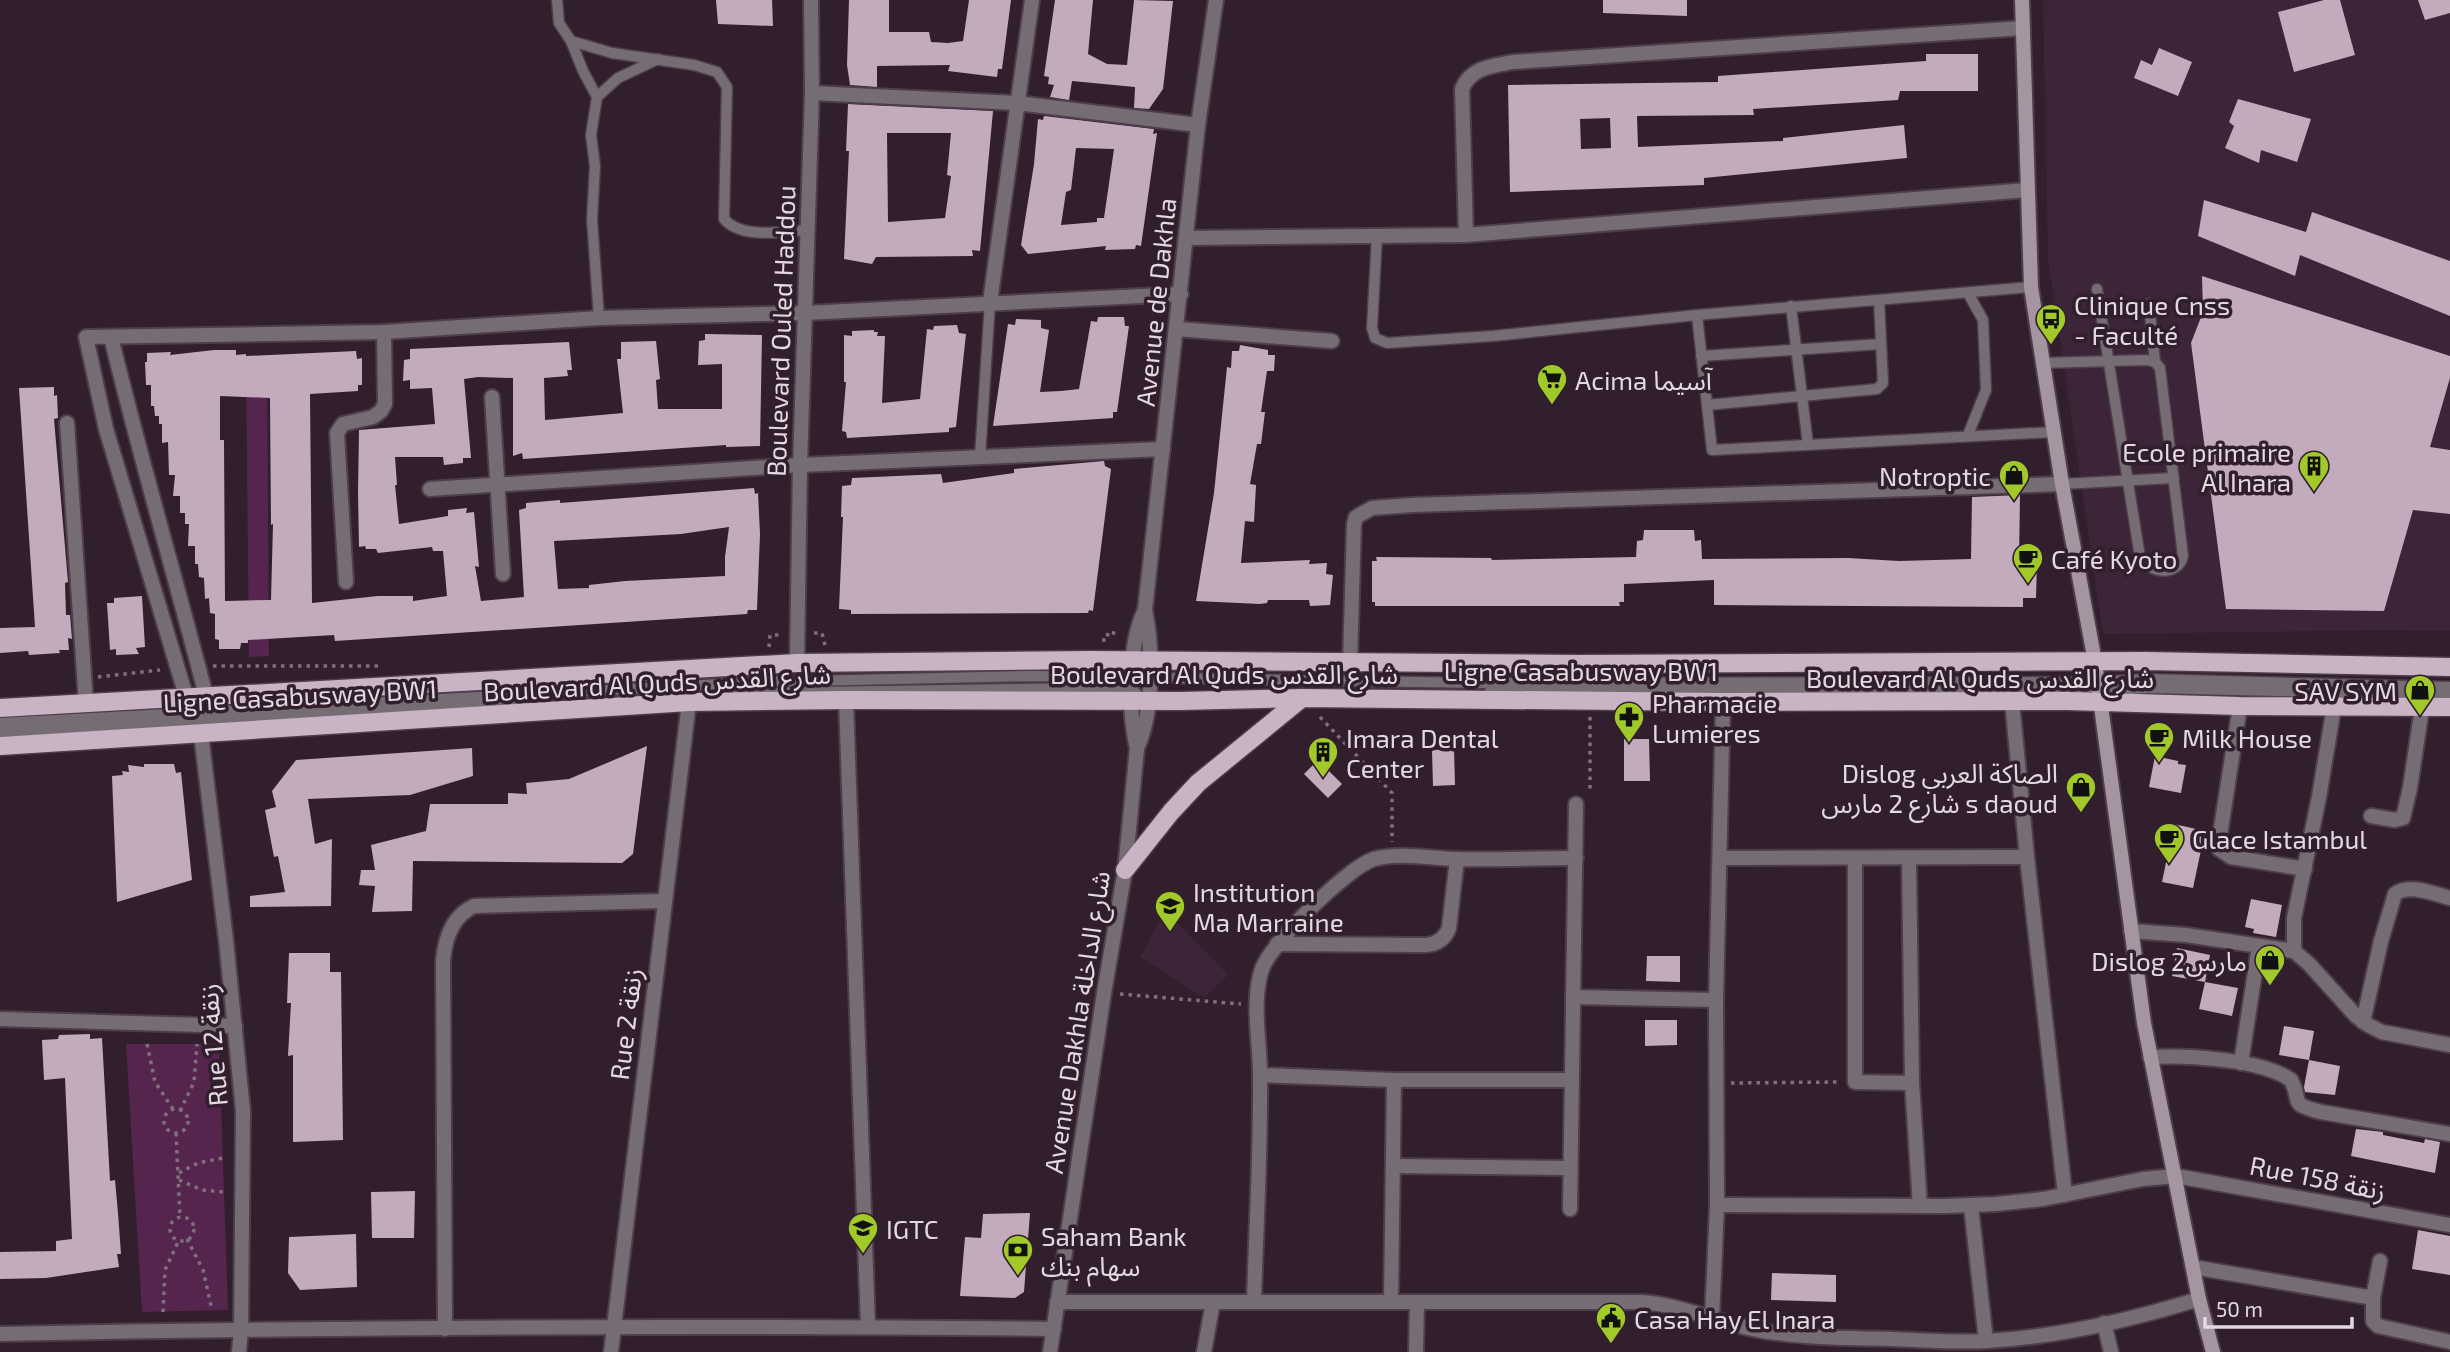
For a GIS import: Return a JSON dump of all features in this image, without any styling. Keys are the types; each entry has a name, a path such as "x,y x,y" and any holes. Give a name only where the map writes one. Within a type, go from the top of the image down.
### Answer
{"main road":[{"path":"2022,0 2031,287 2062,484 2095,662 2150,1056 2199,1298 2213,1352"},
{"name":"Boulevard Al Quds شارع القدس","path":"0,746 201,717 797,663 1141,669 1350,663 2095,662 2450,667"},
{"name":"Boulevard Al Quds شارع القدس","path":"201,717 689,702 1140,697 1723,702 2012,701 2099,692 2240,706 2450,707"},
{"name":"Boulevard Al Quds شارع القدس","path":"0,708 186,696 201,717"},
{"path":"1125,870 1198,783 1302,698"}],"street":[{"name":"Boulevard Ouled Haddou","path":"797,663 800,465 812,93 811,0"},
{"path":"990,302 1032,0"},
{"name":"Avenue de Dakhla","path":"1140,697 1138,623 1145,610 1198,125 1216,0"},
{"path":"1466,234 1462,89 1470,76 1489,66 1722,47 2022,28"},
{"path":"812,93 1017,103 1198,125"},
{"path":"1187,238 1466,234 2027,190"},
{"path":"186,696 106,429 86,337 384,332 599,318 806,313 1181,294"},
{"path":"1177,330 1332,341"},
{"path":"346,582 337,433 343,424 377,415 385,404 384,332"},
{"name":"Rue 12 زنقة","path":"111,337 133,429 157,509 201,717 243,1111 239,1352"},
{"path":"492,397 503,574"},
{"path":"66,423 86,703"},
{"path":"430,489 800,465 1163,449"},
{"path":"1350,663 1354,524 1356,517 1372,508 2062,484"},
{"name":"Avenue Dakhla شارع الداخلة","path":"1050,1352 1125,870 1137,748 1133,730 1140,697"},
{"path":"846,700 868,1327"},
{"path":"2012,701 2026,857 2065,1195"},
{"name":"Rue 2 زنقة","path":"611,1352 689,702"},
{"path":"1712,1318 1717,1205 1716,1000 1723,702"},
{"path":"2240,706 2219,849 2231,857 2305,869"},
{"path":"2294,951 2294,918 2334,707"},
{"path":"2371,816 2395,820 2403,818 2422,708"},
{"path":"1570,1209 1576,804"},
{"path":"1254,1302 1260,1075 1257,1005 1263,966 1278,944 1348,875 1373,860 1392,857 1576,858"},
{"path":"1721,858 2026,857"},
{"path":"1856,858 1855,1082 1912,1083"},
{"path":"1909,858 1912,1083 1920,1206"},
{"path":"1278,944 1437,943 1449,928 1457,859"},
{"path":"2363,1022 2381,941 2396,894 2410,889 2450,898"},
{"path":"444,1329 443,961 449,931 465,911 474,906 664,901"},
{"path":"2131,931 2186,935 2294,951 2363,1022 2382,1032 2450,1045"},
{"path":"2241,1063 2259,946"},
{"path":"1573,997 1716,1000"},
{"path":"0,1019 235,1026"},
{"path":"2150,1056 2241,1063 2288,1078 2293,1083 2297,1102 2313,1110 2450,1134"},
{"path":"1260,1075 1394,1080 1571,1080"},
{"path":"1391,1301 1394,1080"},
{"path":"1393,1166 1570,1168"},
{"name":"Rue 158 زنقة","path":"1717,1205 1971,1206 2021,1202 2176,1176 2450,1226"},
{"path":"1971,1206 1986,1341"},
{"path":"2379,1261 2373,1298 2373,1321 2378,1326 2450,1342"},
{"path":"2193,1266 2373,1298"},
{"path":"1057,1302 1641,1302 1678,1308 1762,1331 1850,1345 1970,1347 1986,1341 2042,1335 2104,1323 2199,1298"},
{"path":"1204,1352 1213,1302"},
{"path":"1416,1352 1417,1302"},
{"path":"2104,1323 2111,1352"},
{"path":"0,1334 241,1329 1054,1329"}],"lane":[{"path":"557,0 559,23 571,41 597,97 591,135 595,166 592,219 599,318"},
{"path":"571,41 612,53 657,59 717,72 727,87 724,219 742,232 808,230"},
{"path":"597,97 618,78 657,59"},
{"path":"1377,236 1372,328 1375,338 1387,343 1493,337 1791,306 2031,287"},
{"path":"2097,289 2140,557 2144,565 2153,570 2176,569 2181,565 2183,556 2160,368 2155,362 2149,304"},
{"path":"1968,293 1983,320 1986,390 1968,435"},
{"path":"1707,405 1877,389 1882,383 1879,300"},
{"path":"980,457 990,302"},
{"path":"1791,306 1808,445"},
{"path":"1697,315 1712,450 2054,432"},
{"path":"1701,356 1881,344"},
{"path":"2043,363 2155,362"},
{"path":"2062,484 2174,478"},
{"name":"Ligne Casabusway BW1","path":"0,732 757,682 1032,676 1141,669 1483,683 2099,692 2147,680 2450,687"},
{"name":"Ligne Casabusway BW1","path":"0,723 201,717 775,691 1090,688 1140,697 2099,692 2147,688 2450,695"}],"path":[{"path":"1302,698 1392,793 1392,857"},
{"path":"1576,804 1590,803 1590,701"},
{"path":"1104,993 1257,1005"},
{"path":"147,1044 155,1082 173,1110"},
{"path":"180,1111 194,1082 197,1044"},
{"path":"1718,1083 1855,1082"},
{"path":"173,1110 185,1114 188,1122 182,1132 168,1130 164,1123 166,1115 173,1110"},
{"path":"176,1133 180,1217"},
{"path":"178,1173 198,1163 223,1157"},
{"path":"178,1179 202,1190 224,1192"},
{"path":"180,1217 187,1219 192,1225 193,1232 187,1239 179,1240 172,1235 170,1227 173,1221 180,1217"},
{"path":"187,1239 203,1270 212,1310"},
{"path":"163,1312 165,1270 179,1240"}],"shaded area":[{"path":"2043,0 2450,0 2450,631 2103,634 2048,258"},
{"path":"267,359 269,656 249,657 246,361"},
{"name":"Institution Ma Marraine","path":"1165,910 1228,975 1204,998 1140,957"},
{"path":"126,1044 219,1044 228,1310 142,1312"}],"building":[{"path":"716,0 772,0 773,26 718,24"},
{"path":"849,0 889,0 889,32 929,32 931,42 948,43 963,41 969,0 1011,0 1002,69 998,69 997,77 948,71 950,65 877,66 877,87 850,85 847,65"},
{"path":"1055,0 1093,0 1088,54 1107,64 1127,65 1134,0 1173,1 1163,89 1149,109 1134,108 1135,87 1072,81 1069,100 1050,97 1054,85 1048,84 1049,77 1044,76"},
{"path":"1603,0 1687,0 1687,16 1603,13"},
{"path":"2324,0 2340,0 2355,55 2294,72 2278,12"},
{"path":"2418,0 2450,0 2450,13 2425,20"},
{"path":"2159,48 2192,62 2178,96 2134,78 2141,60 2152,65"},
{"path":"1926,54 1978,54 1978,91 1900,91 1898,100 1753,109 1754,115 1637,116 1638,147 1783,141 1783,138 1904,125 1907,158 1704,178 1704,185 1510,192 1508,85 1718,82 1718,76 1926,61","holes":["1610,118 1611,148 1581,149 1580,119"]},
{"path":"2238,99 2311,119 2297,162 2261,150 2259,163 2225,148 2234,126 2229,122"},
{"path":"848,104 993,111 980,251 972,250 973,256 876,257 872,264 844,259 849,151 846,151","holes":["887,133 951,133 947,175 951,176 945,218 888,222"]},
{"path":"1044,116 1154,129 1153,134 1157,133 1141,246 1136,245 1135,249 1105,250 1106,246 1028,254 1021,245 1038,119 1043,120","holes":["1076,148 1114,149 1104,218 1097,218 1097,222 1061,225 1066,192 1071,190"]},
{"path":"2204,200 2306,232 2312,212 2450,261 2450,316 2300,255 2295,276 2198,236"},
{"name":"Ecole primaire Al Inara","path":"2202,276 2450,356 2450,378 2430,447 2450,450 2450,514 2413,510 2384,611 2226,609 2191,343 2203,312"},
{"path":"1098,317 1124,317 1125,326 1129,326 1117,412 1113,412 1113,418 993,426 1008,324 1015,325 1016,319 1041,320 1041,328 1049,330 1040,392 1061,391 1079,389 1091,321 1097,322"},
{"path":"957,325 959,333 966,334 956,427 949,428 949,432 847,438 846,432 842,431 846,382 844,335 852,336 852,331 874,330 878,332 877,336 885,336 882,403 920,399 927,329"},
{"path":"705,334 762,335 760,446 726,445 523,459 522,453 513,456 513,378 464,379 471,458 463,458 463,463 444,465 443,457 395,457 399,524 448,516 448,510 467,508 466,513 474,512 479,567 475,566 481,601 524,597 519,510 526,508 526,503 560,500 560,503 754,488 755,494 758,493 760,534 757,610 748,610 747,614 335,641 334,635 248,640 248,643 241,643 240,649 219,649 219,640 215,639 215,614 210,613 209,598 205,599 204,578 199,577 198,564 195,564 195,546 188,546 189,524 185,524 185,513 180,513 180,496 173,496 175,475 169,475 168,442 162,443 162,424 159,424 159,416 155,416 154,406 151,406 151,385 146,385 147,353 171,352 170,355 236,350 236,355 246,356 356,351 357,359 362,358 362,385 358,385 358,391 310,394 312,603 378,596 413,596 413,601 447,596 443,551 433,551 432,547 378,553 376,549 359,547 358,492 359,430 435,424 432,388 410,389 410,380 403,381 404,360 410,359 410,349 569,342 572,370 567,370 568,376 544,378 545,420 623,413 617,359 621,359 621,342 656,341 660,379 656,380 658,409 722,409 722,364 698,365 699,341 705,340","holes":["220,396 270,398 271,525 273,524 271,600 225,601 224,440 220,440","729,527 725,576 625,581 589,585 589,588 558,589 554,541 681,534"]},
{"path":"1240,345 1268,350 1268,355 1275,355 1274,371 1267,371 1261,412 1265,412 1261,444 1257,444 1250,484 1256,485 1254,522 1245,521 1241,563 1310,560 1309,564 1327,563 1326,574 1333,575 1330,605 1310,606 1309,600 1268,600 1267,603 1260,604 1196,601 1214,493 1227,367 1231,368 1232,351 1239,351"},
{"path":"54,387 54,396 57,395 58,418 54,419 68,582 65,583 66,615 70,615 72,639 68,638 69,650 59,650 60,653 0,653 0,628 35,627 19,388"},
{"path":"1104,461 1105,466 1111,469 1093,611 851,614 851,610 839,609 842,486 851,485 852,478 941,474 943,483 1014,473 1014,469"},
{"path":"2020,495 2019,562 2037,562 2036,598 2023,598 2023,607 1714,605 1714,580 1624,584 1624,602 1619,602 1620,606 1375,606 1375,602 1372,602 1372,561 1377,561 1376,557 1492,560 1636,557 1637,541 1643,540 1644,530 1694,530 1695,541 1701,540 1702,559 1971,559 1972,497"},
{"path":"142,596 145,647 136,648 139,654 116,655 116,649 110,650 107,603 114,603 114,598"},
{"path":"1624,739 1649,739 1650,781 1624,781"},
{"path":"647,746 633,854 622,863 413,861 412,911 372,912 375,886 359,885 361,870 375,870 371,845 426,831 430,804 508,804 508,793 527,794 526,783 569,779"},
{"path":"472,748 473,776 410,795 308,799 315,844 332,839 331,906 250,907 250,896 285,892 278,856 274,857 265,810 276,807 272,791 296,760"},
{"path":"1454,749 1455,785 1433,786 1432,750"},
{"path":"2155,756 2186,765 2181,793 2149,787"},
{"name":"Imara Dental Center","path":"1318,760 1342,784 1328,798 1304,774"},
{"path":"144,764 174,764 176,773 181,772 192,880 117,902 112,776 123,775 122,771 129,772 128,765 144,767"},
{"path":"2174,824 2205,831 2193,888 2162,882"},
{"path":"2251,899 2282,905 2276,937 2253,933 2254,929 2245,927"},
{"path":"2177,948 2210,955 2205,982 2172,976"},
{"path":"289,953 330,953 330,972 341,972 343,1140 293,1142 293,1055 288,1056 291,1003 287,1003"},
{"path":"1647,956 1680,956 1680,982 1646,981"},
{"path":"2205,982 2238,988 2232,1016 2199,1009"},
{"path":"1645,1020 1677,1020 1677,1045 1645,1046"},
{"path":"2284,1026 2314,1031 2309,1060 2279,1055"},
{"path":"90,1034 90,1039 102,1038 110,1181 115,1180 118,1213 121,1254 117,1254 119,1267 46,1278 0,1279 0,1252 56,1251 56,1241 72,1239 65,1078 44,1080 42,1040 58,1039 59,1035"},
{"path":"2309,1060 2340,1066 2335,1095 2305,1092"},
{"path":"2356,1129 2383,1132 2383,1135 2424,1143 2425,1139 2440,1142 2435,1173 2351,1156"},
{"path":"415,1191 414,1238 372,1238 371,1192"},
{"path":"1030,1213 1024,1292 1015,1298 960,1296 965,1237 981,1238 983,1214"},
{"path":"2418,1230 2450,1236 2450,1275 2412,1269"},
{"path":"356,1234 357,1287 300,1290 288,1273 289,1237"},
{"path":"1772,1273 1836,1275 1836,1302 1771,1300"}],"place":[{"name":"Clinique Cnss - Faculté","path":"2051,346"},
{"name":"Acima آسيما","path":"1552,406"},
{"name":"Ecole primaire Al Inara","path":"2314,493"},
{"name":"Notroptic","path":"2014,502"},
{"name":"Café Kyoto","path":"2028,585"},
{"name":"SAV SYM","path":"2420,717"},
{"name":"Pharmacie Lumieres","path":"1629,744"},
{"name":"Milk House","path":"2159,764"},
{"name":"Imara Dental Center","path":"1323,779"},
{"name":"Dislog الصاكة العربي شارع 2 مارس s daoud","path":"2081,814"},
{"name":"Glace Istambul","path":"2169,865"},
{"name":"Institution Ma Marraine","path":"1170,933"},
{"name":"Dislog 2مارس","path":"2270,987"},
{"name":"IGTC","path":"863,1255"},
{"name":"Saham Bank سهام بنك","path":"1018,1277"},
{"name":"Casa Hay El Inara","path":"1611,1345"}]}
